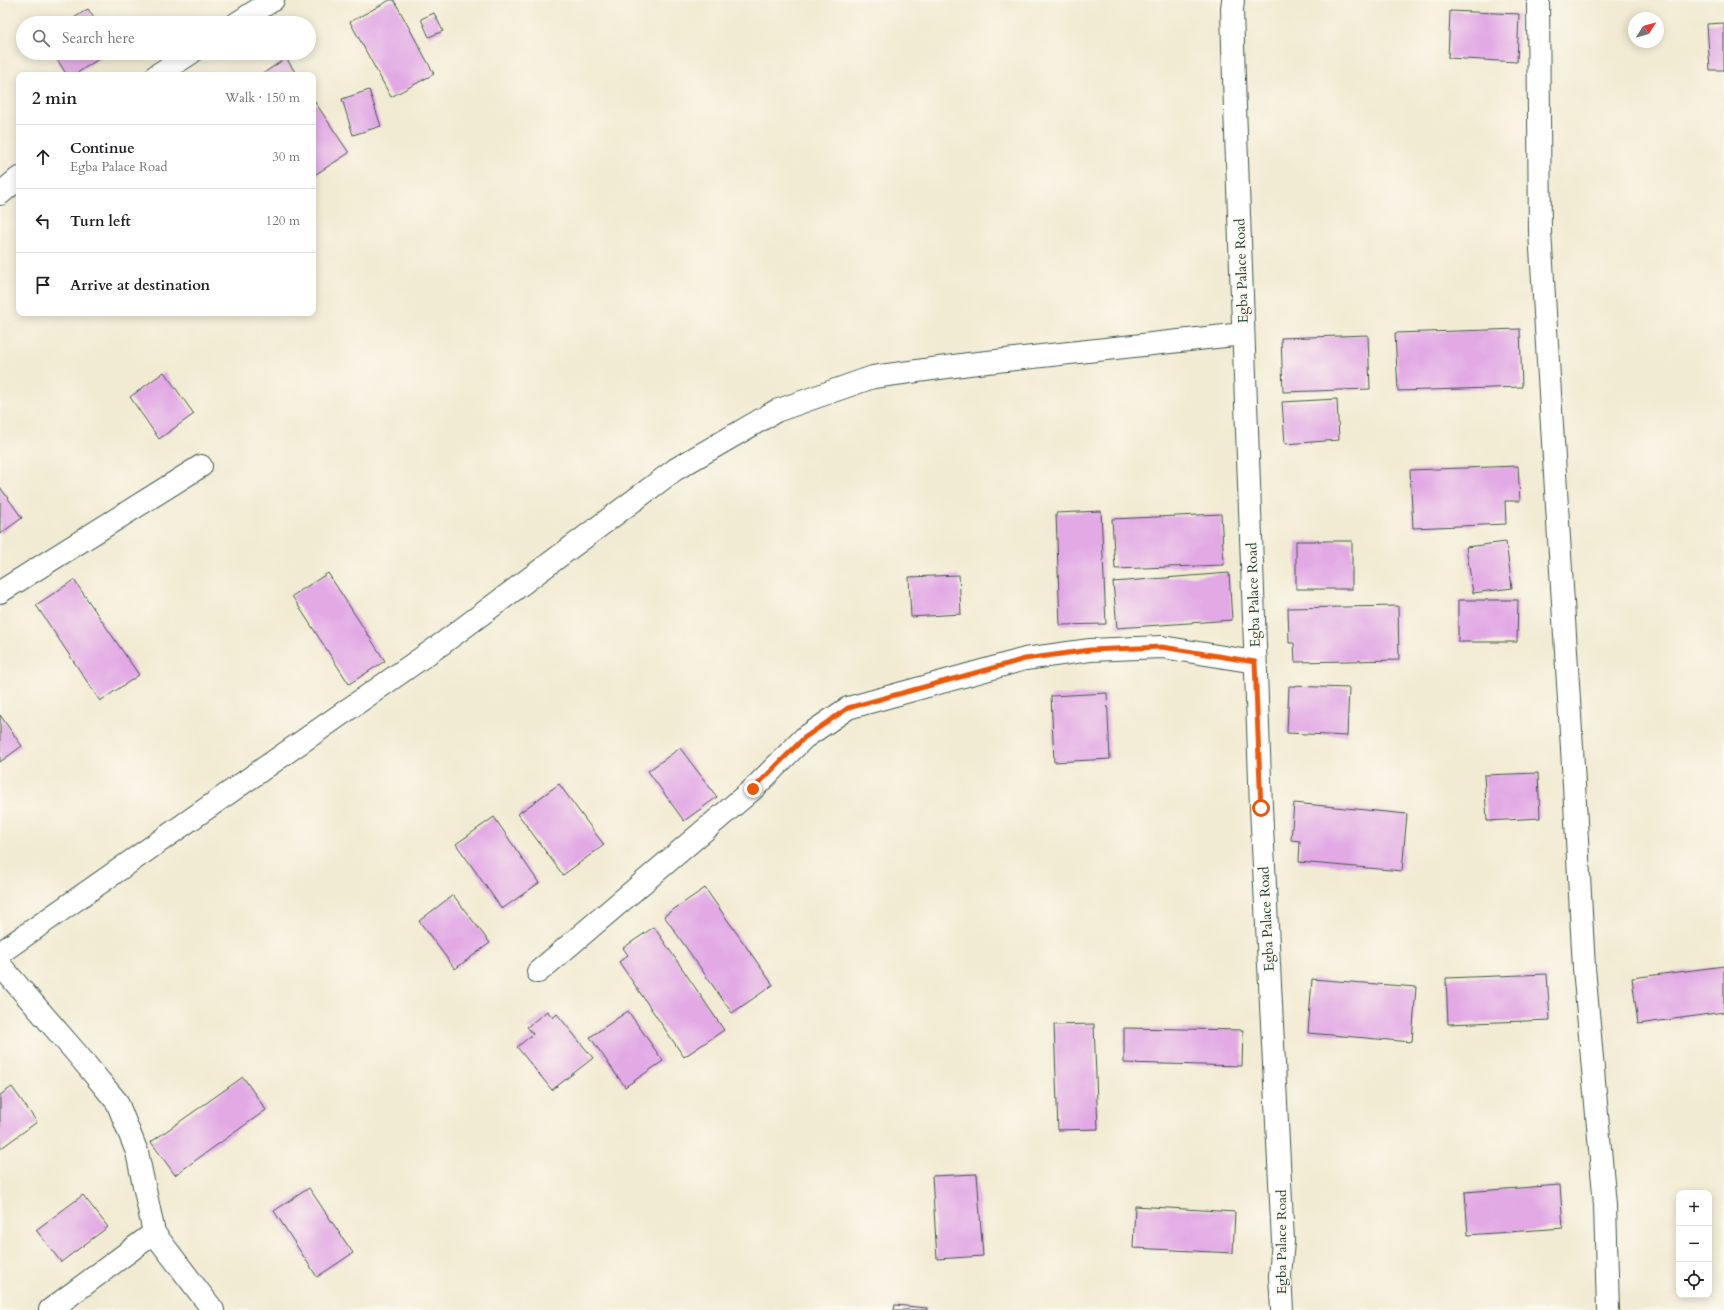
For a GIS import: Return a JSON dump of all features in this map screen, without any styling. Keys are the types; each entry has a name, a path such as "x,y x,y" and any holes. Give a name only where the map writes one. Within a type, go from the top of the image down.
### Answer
{"street":[{"path":"248,16 273,0"},
{"name":"Egba Palace Road","path":"1233,0 1232,17 1255,662 1274,1088 1282,1204 1283,1241 1280,1276 1282,1310"},
{"path":"1538,0 1540,232 1573,756 1584,968 1605,1205 1608,1310"},
{"path":"162,72 180,60"},
{"path":"0,194 16,181"},
{"path":"0,953 443,643 676,469 776,411 873,377 969,364 1243,334"},
{"path":"0,592 201,466"},
{"path":"538,972 753,789 804,738 848,708 1025,659 1090,650 1162,647 1255,662"},
{"path":"0,965 78,1054 117,1102 137,1152 154,1234 212,1310"},
{"path":"50,1310 154,1234"}],"building":[{"path":"390,0 394,0 434,74 391,97 350,22"},
{"path":"88,9 92,16 77,16"},
{"path":"1450,11 1519,14 1517,62 1448,58"},
{"path":"434,13 443,31 429,37 421,19"},
{"path":"1724,23 1724,70 1710,70 1707,24"},
{"path":"57,60 97,60 79,72 65,72"},
{"path":"283,60 287,60 295,72 265,72"},
{"path":"369,90 381,126 353,135 342,99"},
{"path":"316,104 349,153 316,174"},
{"path":"1520,329 1522,387 1398,391 1395,333"},
{"path":"1368,335 1370,389 1283,392 1281,338"},
{"path":"164,372 194,414 159,439 130,397"},
{"path":"1337,399 1339,440 1285,444 1282,402"},
{"path":"1518,466 1520,501 1505,501 1506,524 1413,528 1410,470"},
{"path":"0,487 22,518 0,534"},
{"path":"1101,511 1106,624 1060,625 1056,513"},
{"path":"1221,514 1224,565 1115,569 1112,519"},
{"path":"1296,541 1352,541 1352,589 1296,589"},
{"path":"1506,542 1512,588 1473,593 1466,547"},
{"path":"328,573 385,661 349,684 292,596"},
{"path":"1229,573 1232,620 1117,628 1113,582"},
{"path":"959,575 961,614 911,617 909,577"},
{"path":"74,580 139,675 100,701 36,605"},
{"path":"1458,600 1518,600 1517,642 1458,642"},
{"path":"1398,606 1399,660 1295,662 1294,643 1289,643 1288,608"},
{"path":"1289,686 1349,688 1347,736 1287,733"},
{"path":"1107,693 1110,759 1054,762 1051,696"},
{"path":"0,715 22,746 0,762"},
{"path":"680,748 717,797 684,821 648,771"},
{"path":"1538,773 1540,818 1487,821 1484,775"},
{"path":"559,784 604,845 563,875 518,814"},
{"path":"1294,803 1407,814 1402,871 1299,862 1300,841 1291,840"},
{"path":"494,817 539,883 502,909 456,844"},
{"path":"705,888 773,985 732,1013 664,916"},
{"path":"453,895 490,943 455,969 419,921"},
{"path":"654,927 724,1030 684,1057 619,962 628,955 623,948"},
{"path":"1724,966 1724,1012 1638,1024 1632,978"},
{"path":"1547,974 1550,1020 1448,1024 1446,978"},
{"path":"1312,979 1416,987 1412,1042 1308,1033"},
{"path":"547,1011 553,1018 557,1014 593,1058 552,1090 517,1047 533,1034 527,1027"},
{"path":"628,1011 663,1061 625,1087 590,1037"},
{"path":"1094,1024 1098,1129 1058,1130 1054,1025"},
{"path":"1124,1028 1243,1030 1242,1066 1124,1063"},
{"path":"243,1077 266,1110 175,1175 151,1142"},
{"path":"12,1087 37,1122 0,1149 0,1095"},
{"path":"977,1174 983,1256 937,1259 932,1176"},
{"path":"1560,1185 1563,1228 1468,1235 1465,1192"},
{"path":"309,1188 353,1253 317,1277 274,1211"},
{"path":"83,1195 108,1227 61,1262 36,1230"},
{"path":"1135,1206 1235,1212 1233,1253 1133,1248"},
{"path":"895,1305 927,1308 927,1310 894,1310"}],"route":[{"path":"753,789 804,738 848,708 1025,659 1090,650 1162,647 1255,662 1261,808"}]}
